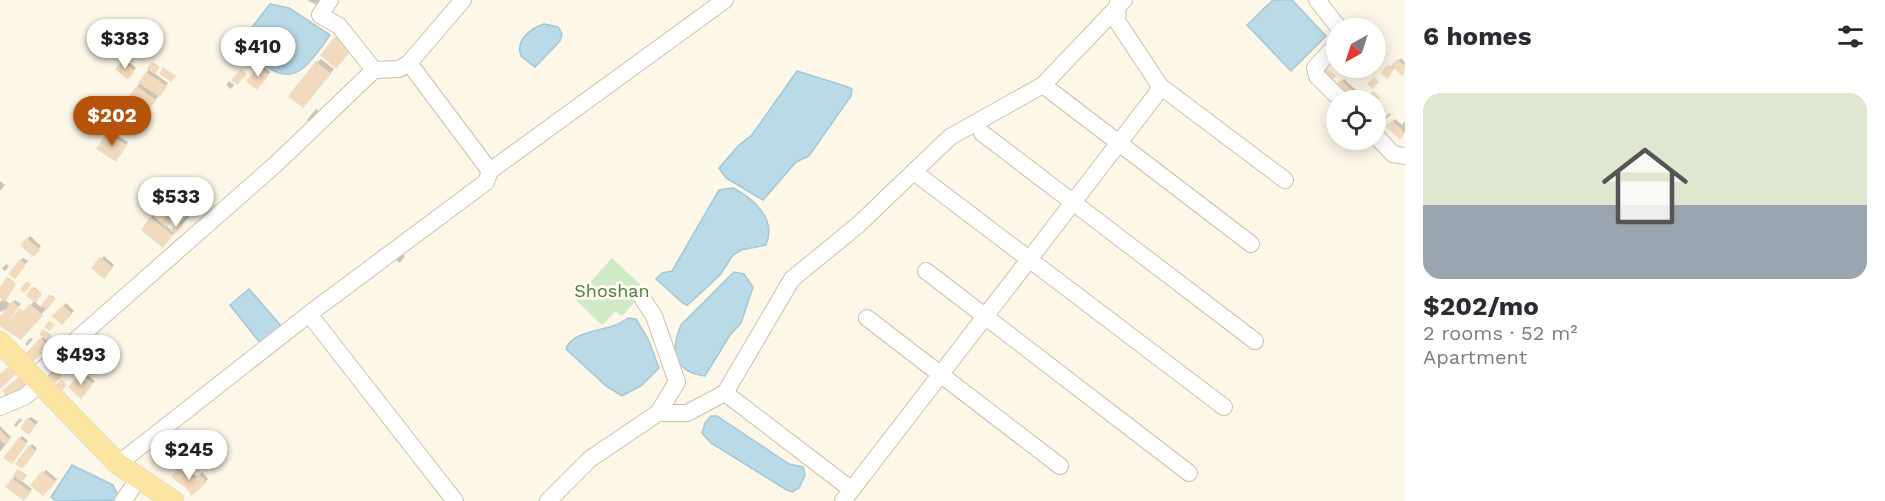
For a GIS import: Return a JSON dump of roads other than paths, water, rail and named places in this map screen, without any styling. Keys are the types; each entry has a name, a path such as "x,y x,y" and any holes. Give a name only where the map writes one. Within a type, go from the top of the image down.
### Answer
{"main road":[{"path":"0,342 118,464 173,501"}],"street":[{"path":"330,0 321,15 339,26 374,70"},
{"path":"0,407 24,397 38,380 277,163 374,70 399,69 409,63 463,0"},
{"path":"118,464 309,314 486,182 490,171 725,0"},
{"path":"1317,0 1331,18"},
{"path":"658,413 687,414 725,393 792,279 858,225 950,137 1043,85 1120,2"},
{"path":"1120,2 1117,21 1160,86 1285,180"},
{"path":"1326,56 1315,68 1317,76 1331,90"},
{"path":"409,63 490,171"},
{"path":"1043,85 1251,244"},
{"path":"725,393 847,495 1076,202 1155,96 1160,86"},
{"path":"982,133 1076,202 1255,341"},
{"path":"1386,147 1393,154 1405,156"},
{"path":"914,172 1224,407"},
{"path":"926,271 1189,473"},
{"path":"548,501 590,459 658,413 677,382 654,316 642,298"},
{"path":"309,314 455,501"},
{"path":"867,318 1060,466"},
{"path":"123,501 139,478"}],"water":[{"path":"1273,0 1292,0 1326,36 1291,71 1247,25"},
{"path":"270,4 289,8 330,35 310,61 294,73 276,72 268,67 253,54 243,39"},
{"path":"544,24 558,27 562,34 560,41 535,67 521,56 520,45 529,32"},
{"path":"797,71 852,89 851,96 809,156 796,162 763,200 726,178 719,168 739,145 752,135"},
{"path":"733,188 749,198 762,211 768,227 769,236 766,245 741,250 733,255 720,275 687,305 656,279 662,273 672,271 719,190"},
{"path":"734,272 744,274 753,287 741,323 730,335 705,376 695,374 681,365 677,359 676,343 681,325"},
{"path":"249,289 282,327 261,344 230,305"},
{"path":"628,318 636,319 648,339 659,368 641,386 622,396 606,386 566,349 577,337 620,323"},
{"path":"711,416 717,416 789,464 803,467 805,475 799,488 792,492 785,489 711,443 702,433 705,423"},
{"path":"72,465 113,485 120,500 56,501 51,497"}],"park label":[{"name":"Shoshan","path":"612,290"}]}
